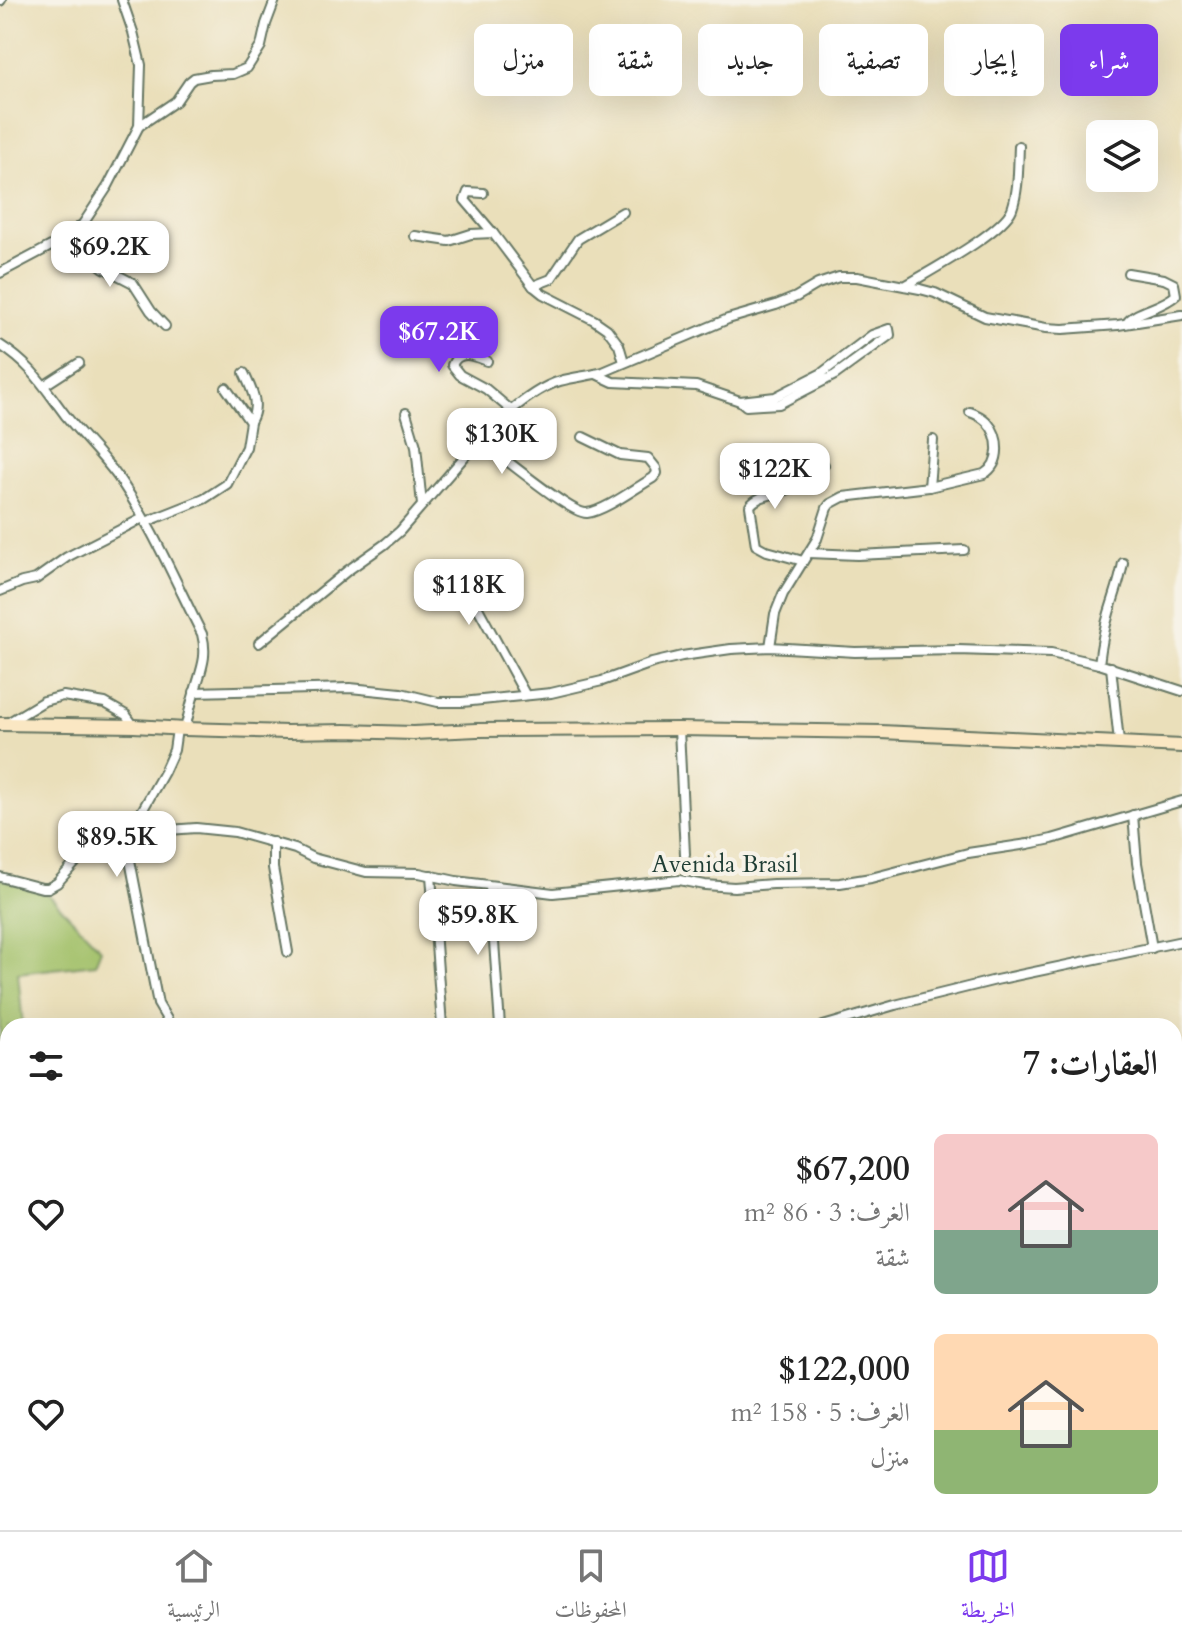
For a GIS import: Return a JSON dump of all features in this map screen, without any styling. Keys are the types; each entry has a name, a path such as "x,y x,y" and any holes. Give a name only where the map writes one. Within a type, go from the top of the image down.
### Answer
{"main road":[{"path":"3,724 413,733 679,729 881,732 1182,746"}],"street":[{"path":"0,273 66,238 83,224 108,186 139,126 141,65 122,0"},
{"path":"139,126 176,101 194,78 233,74 247,68 261,46 275,0"},
{"path":"904,286 976,243 1011,213 1017,189 1019,146"},
{"path":"483,193 468,192 465,200 533,286 607,329 619,345 624,362"},
{"path":"533,286 551,279 578,239 623,212"},
{"path":"415,236 449,241 471,234 493,233"},
{"path":"66,238 104,268 133,283 165,326"},
{"path":"1127,323 1131,317 1167,304 1176,295 1174,284 1164,279 1128,273"},
{"path":"259,643 400,531 479,440 539,390 561,380 595,374 728,319 776,305 826,280 857,277 904,286 935,293 985,317 1063,329 1182,315"},
{"path":"595,374 613,382 696,386 740,401 746,406 779,404 835,375 890,335 889,329 872,335 822,373 775,397 740,401"},
{"path":"0,345 24,361 119,478 145,520 206,647 204,666 174,750 129,834 129,855 158,1004 166,1018"},
{"path":"487,361 463,355 452,365 460,375 486,389 512,411"},
{"path":"45,385 79,363"},
{"path":"0,591 36,579 67,557 145,520 204,499 227,484 246,447 250,422 255,413 255,401 244,373"},
{"path":"226,388 250,422"},
{"path":"770,647 775,614 783,594 806,557 827,508 834,500 929,487 991,470 997,444 994,433 979,415 970,412"},
{"path":"406,413 416,446 422,505"},
{"path":"479,440 581,513 604,507 657,473 648,458 620,455 583,437"},
{"path":"929,487 933,440"},
{"path":"824,465 793,487 776,495 758,497 750,506 756,545 767,551 806,557 964,550"},
{"path":"1099,664 1102,640 1123,563"},
{"path":"478,566 473,569 466,586 525,694"},
{"path":"194,692 350,688 401,693 438,702 462,702 551,693 682,656 770,647 855,652 958,650 1051,653 1111,667 1182,691"},
{"path":"1111,667 1119,742"},
{"path":"3,724 44,701 63,696 105,703 126,715 134,726"},
{"path":"679,729 685,854"},
{"name":"Avenida Brasil","path":"0,877 48,888 95,847 111,838 196,828 235,832 366,872 419,873 553,893 679,880 734,887 840,883 968,853 1028,844 1182,801"},
{"path":"1133,815 1137,863 1152,948"},
{"path":"273,842 273,868 288,952"},
{"path":"431,875 441,1018"},
{"path":"490,886 499,1018"},
{"path":"850,1018 996,980 1182,941"}],"green space":[{"path":"0,878 49,895 101,949 95,964 18,973 22,1018 0,1018"}]}
